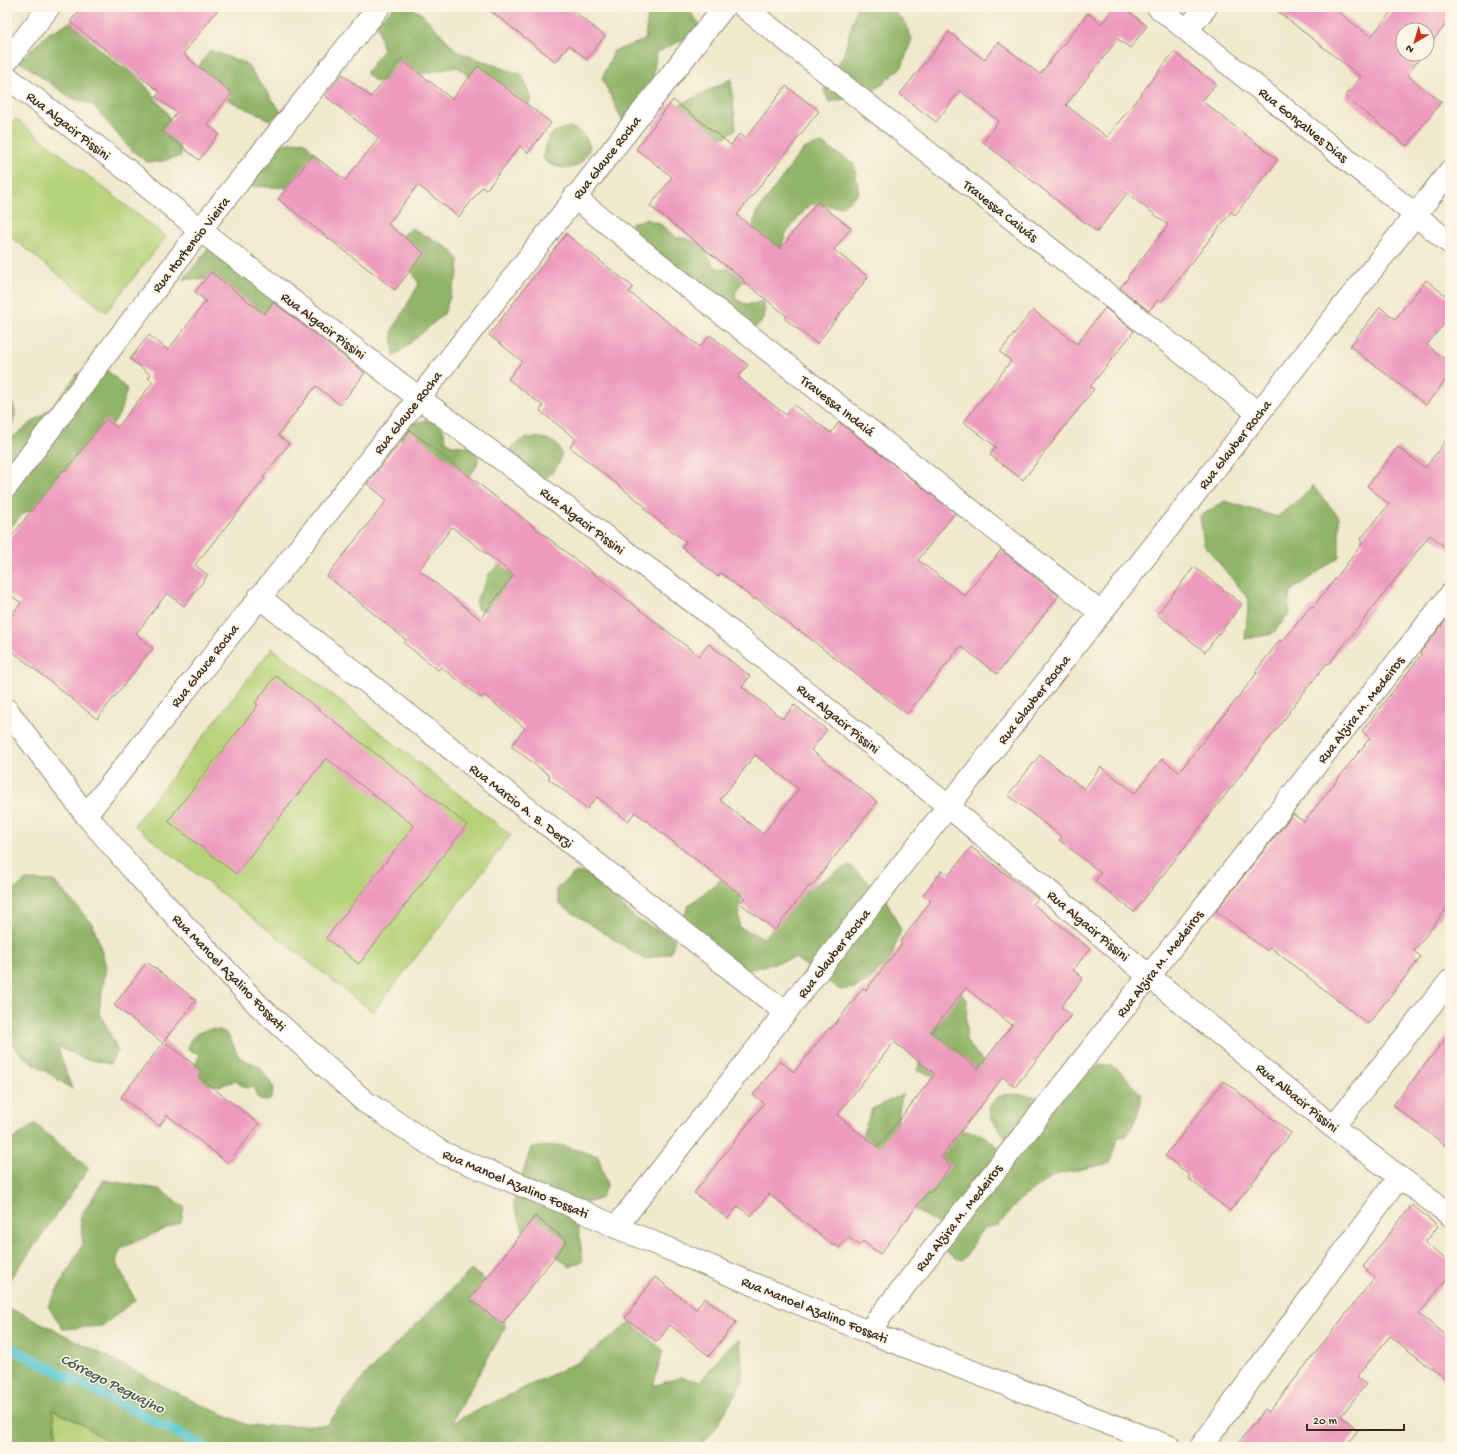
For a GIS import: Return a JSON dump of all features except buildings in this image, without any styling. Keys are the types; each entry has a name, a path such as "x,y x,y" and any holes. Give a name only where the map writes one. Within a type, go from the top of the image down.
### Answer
{"street":[{"path":"7,61 49,7"},
{"name":"Rua Hortencio Vieira","path":"7,486 200,230 379,7"},
{"name":"Rua Glauce Rocha","path":"86,815 419,398 574,197 724,7"},
{"name":"Travessa Caiuás","path":"744,7 1258,413"},
{"name":"Rua Gonçalves Dias","path":"1158,7 1450,243"},
{"path":"1187,30 1206,7"},
{"name":"Rua Algacir Pissini","path":"7,76 131,173 200,230 419,398 704,610 948,806 1149,976"},
{"name":"Rua Glauber Rocha","path":"616,1226 786,1013 1450,171"},
{"name":"Travessa Indaiá","path":"574,197 1101,613"},
{"name":"Rua Alzira M. Medeiros","path":"868,1332 1450,595"},
{"name":"Rua Marcio A. B. Derzi","path":"259,597 786,1013"},
{"name":"Rua Manoel Azalino Fossati","path":"7,710 86,815 135,872 258,1006 364,1101 443,1153 565,1202 616,1226 868,1332 1170,1447"},
{"name":"Rua Albacir Pissini","path":"1149,976 1333,1126 1450,1215"},
{"path":"1333,1126 1450,981"},
{"path":"1201,1447 1399,1176"}],"green space":[{"path":"395,7 407,7 421,13 458,52 522,75 532,99 525,110 500,107 458,67 376,82 366,73 383,50 377,22"},
{"path":"664,7 686,7 704,29 656,53 651,97 623,122 602,78 614,51 645,40 648,13"},
{"path":"857,7 891,7 906,24 912,39 902,67 870,94 829,102 824,90 844,53"},
{"path":"70,22 109,57 141,80 167,113 178,137 181,156 159,162 147,162 130,149 92,104 71,98 19,61 49,33"},
{"path":"210,50 247,64 282,113 270,120 189,81"},
{"path":"731,79 736,129 725,137 695,132 674,108"},
{"path":"16,119 166,237 106,312 7,234 7,130"},
{"path":"570,127 583,134 587,140 590,147 586,155 578,165 573,167 562,168 547,163 543,158 547,140 553,133"},
{"path":"304,141 322,162 319,189 244,186 256,148"},
{"path":"821,143 854,164 859,193 841,207 810,204 786,233 776,263 747,247 757,212 803,149"},
{"path":"646,219 660,224 677,238 684,238 698,243 704,248 714,266 721,269 735,269 744,280 736,291 735,298 748,304 754,304 762,301 765,308 762,322 758,326 744,330 626,231 632,223"},
{"path":"412,228 450,249 459,260 458,274 444,314 394,357 392,331 419,284 408,265 391,244"},
{"path":"210,246 279,298 272,310 260,316 219,279 184,279"},
{"path":"106,369 127,389 119,415 77,471 48,502 23,514 7,531 8,441 53,406 77,374"},
{"path":"7,397 15,409 15,414 7,430"},
{"path":"428,420 437,423 442,427 446,441 452,445 473,447 476,452 478,456 477,465 472,473 464,480 402,442 400,435 408,424"},
{"path":"527,438 546,439 556,444 560,448 561,454 558,465 555,470 545,479 509,465 512,448 518,442"},
{"path":"1312,485 1339,517 1339,557 1291,591 1288,604 1290,613 1272,634 1245,639 1249,599 1204,545 1200,516 1225,501 1277,517 1310,490"},
{"path":"499,565 506,565 513,568 511,580 503,596 491,610 484,611 477,609 477,599 488,575"},
{"path":"272,648 511,835 373,1012 134,825"},
{"path":"749,856 740,903 739,927 764,938 802,894 811,887 849,865 883,894 901,930 891,958 868,982 856,988 840,990 795,958 744,971 683,920 688,906"},
{"path":"576,872 590,875 636,919 675,939 671,953 644,959 559,904 556,889"},
{"path":"26,880 54,881 93,925 106,967 99,1011 118,1051 110,1064 82,1058 57,1046 72,1089 23,1056 7,1038 7,896"},
{"path":"945,979 967,999 966,1041 993,1074 935,1076 917,1071"},
{"path":"211,1029 220,1030 226,1033 239,1057 260,1067 274,1088 271,1099 267,1101 260,1100 252,1086 246,1088 235,1081 220,1086 203,1083 197,1080 193,1068 200,1055 188,1049 189,1044 192,1037 203,1031"},
{"path":"1099,1065 1106,1065 1118,1070 1128,1079 1141,1095 1139,1109 1132,1128 1127,1135 1118,1137 1110,1163 1054,1175 1018,1201 999,1225 984,1229 979,1233 971,1249 962,1260 955,1258 944,1250 942,1229 937,1223 913,1209 942,1131 966,1131 980,1134 993,1143 1011,1161 1008,1141 991,1118 989,1107 995,1099 1002,1095 1012,1094 1040,1098 1076,1082"},
{"path":"902,1094 895,1135 850,1184 855,1155 872,1109"},
{"path":"35,1124 89,1168 7,1283 7,1143"},
{"path":"560,1145 598,1156 607,1185 600,1199 575,1206 583,1261 570,1267 523,1230 513,1203 531,1148"},
{"path":"104,1180 159,1189 184,1207 181,1222 121,1248 116,1261 135,1300 102,1326 63,1329 48,1306 83,1244 80,1217"},
{"path":"471,1270 502,1291 505,1328 451,1423 578,1362 630,1323 663,1350 653,1386 681,1377 700,1382 727,1348 740,1340 743,1381 714,1431 698,1447 116,1447 80,1423 53,1410 58,1447 7,1447 7,1309 22,1313 197,1403 250,1426 327,1425 366,1374"},
{"path":"52,1410 80,1423 116,1447 58,1447"}],"waterway":[{"name":"Córrego Peguajho","path":"7,1346 205,1447"}]}
